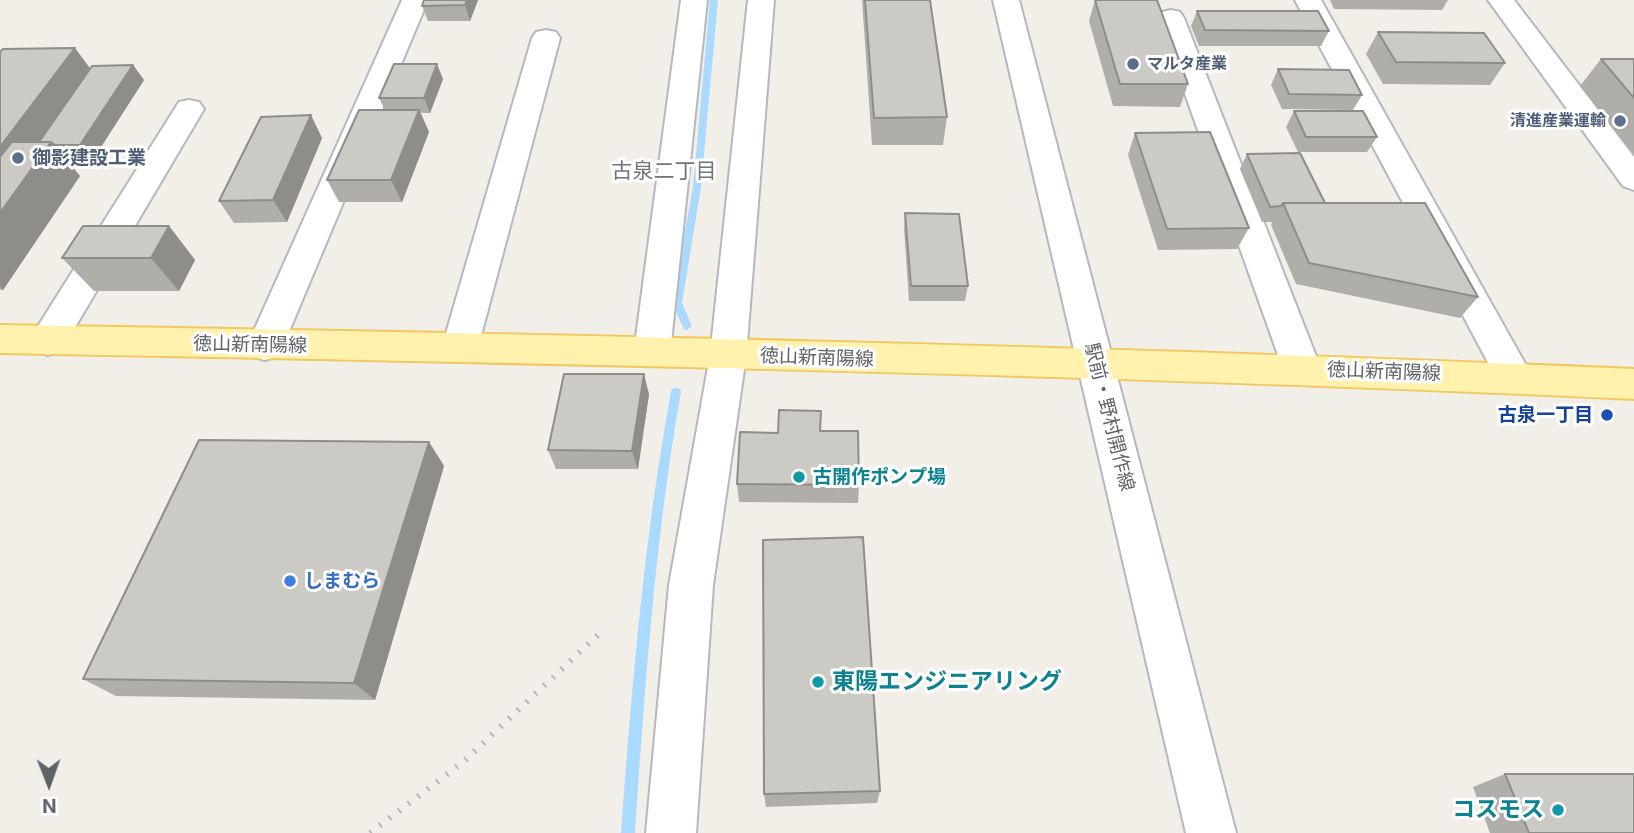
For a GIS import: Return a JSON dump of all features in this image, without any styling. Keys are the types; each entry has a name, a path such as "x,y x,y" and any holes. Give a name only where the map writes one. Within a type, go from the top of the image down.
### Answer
{"main road":[{"name":"徳山新南陽線","path":"0,339 265,346 460,347 1096,366 1302,369 1634,384"}],"street":[{"path":"265,346 415,0"},
{"path":"652,352 694,0"},
{"path":"671,833 691,585 728,356 761,0"},
{"name":"駅前・野村開作線","path":"1006,0 1211,833"},
{"path":"1308,0 1514,377"},
{"path":"1501,0 1634,179"},
{"path":"1171,18 1302,369"},
{"path":"460,347 546,38"},
{"path":"48,341 190,109"}],"building":[{"path":"424,0 467,0 465,5 422,6"},
{"path":"865,0 930,0 947,117 874,118"},
{"path":"1095,0 1157,0 1188,84 1120,84"},
{"path":"1197,11 1318,11 1329,31 1205,30"},
{"path":"1378,32 1484,33 1505,63 1396,62"},
{"path":"75,48 0,147 0,52 3,49"},
{"path":"1601,59 1634,59 1634,98"},
{"path":"394,64 437,64 424,98 379,98"},
{"path":"133,65 80,145 39,142 92,66"},
{"path":"1278,69 1349,70 1362,95 1289,94"},
{"path":"359,110 419,110 391,180 327,180"},
{"path":"1294,111 1363,111 1377,137 1306,137"},
{"path":"311,115 273,200 219,201 261,117"},
{"path":"1210,132 1249,228 1167,229 1135,133"},
{"path":"12,142 51,142 0,213 0,157"},
{"path":"1300,153 1325,203 1283,203 1281,206 1270,207 1247,154"},
{"path":"1283,203 1425,203 1478,297 1309,263"},
{"path":"905,213 959,214 968,286 911,286"},
{"path":"83,226 169,226 151,258 62,258"},
{"path":"564,374 644,374 632,451 548,450"},
{"name":"古開作ポンプ場","path":"779,410 821,411 820,431 858,431 859,485 737,484 740,432 778,433"},
{"name":"しまむら","path":"199,440 429,442 354,683 83,679"},
{"name":"東陽エンジニアリング","path":"863,537 880,791 764,794 763,540"},
{"name":"コスモス","path":"1505,774 1634,774 1634,833 1529,833"}],"waterway":[{"path":"687,326 677,303 697,187 714,0"},
{"path":"628,833 651,556 676,392"}],"railway":[{"path":"370,833 463,762 600,633"}],"place":[{"name":"マルタ産業","path":"1133,64"},
{"name":"清進産業運輸","path":"1620,121"},
{"name":"御影建設工業","path":"18,158"},
{"name":"古泉一丁目","path":"1607,415"},
{"name":"古開作ポンプ場","path":"799,477"},
{"name":"しまむら","path":"290,581"},
{"name":"東陽エンジニアリング","path":"818,682"},
{"name":"コスモス","path":"1558,810"}],"district":[{"name":"古泉二丁目","path":"664,172"}]}
